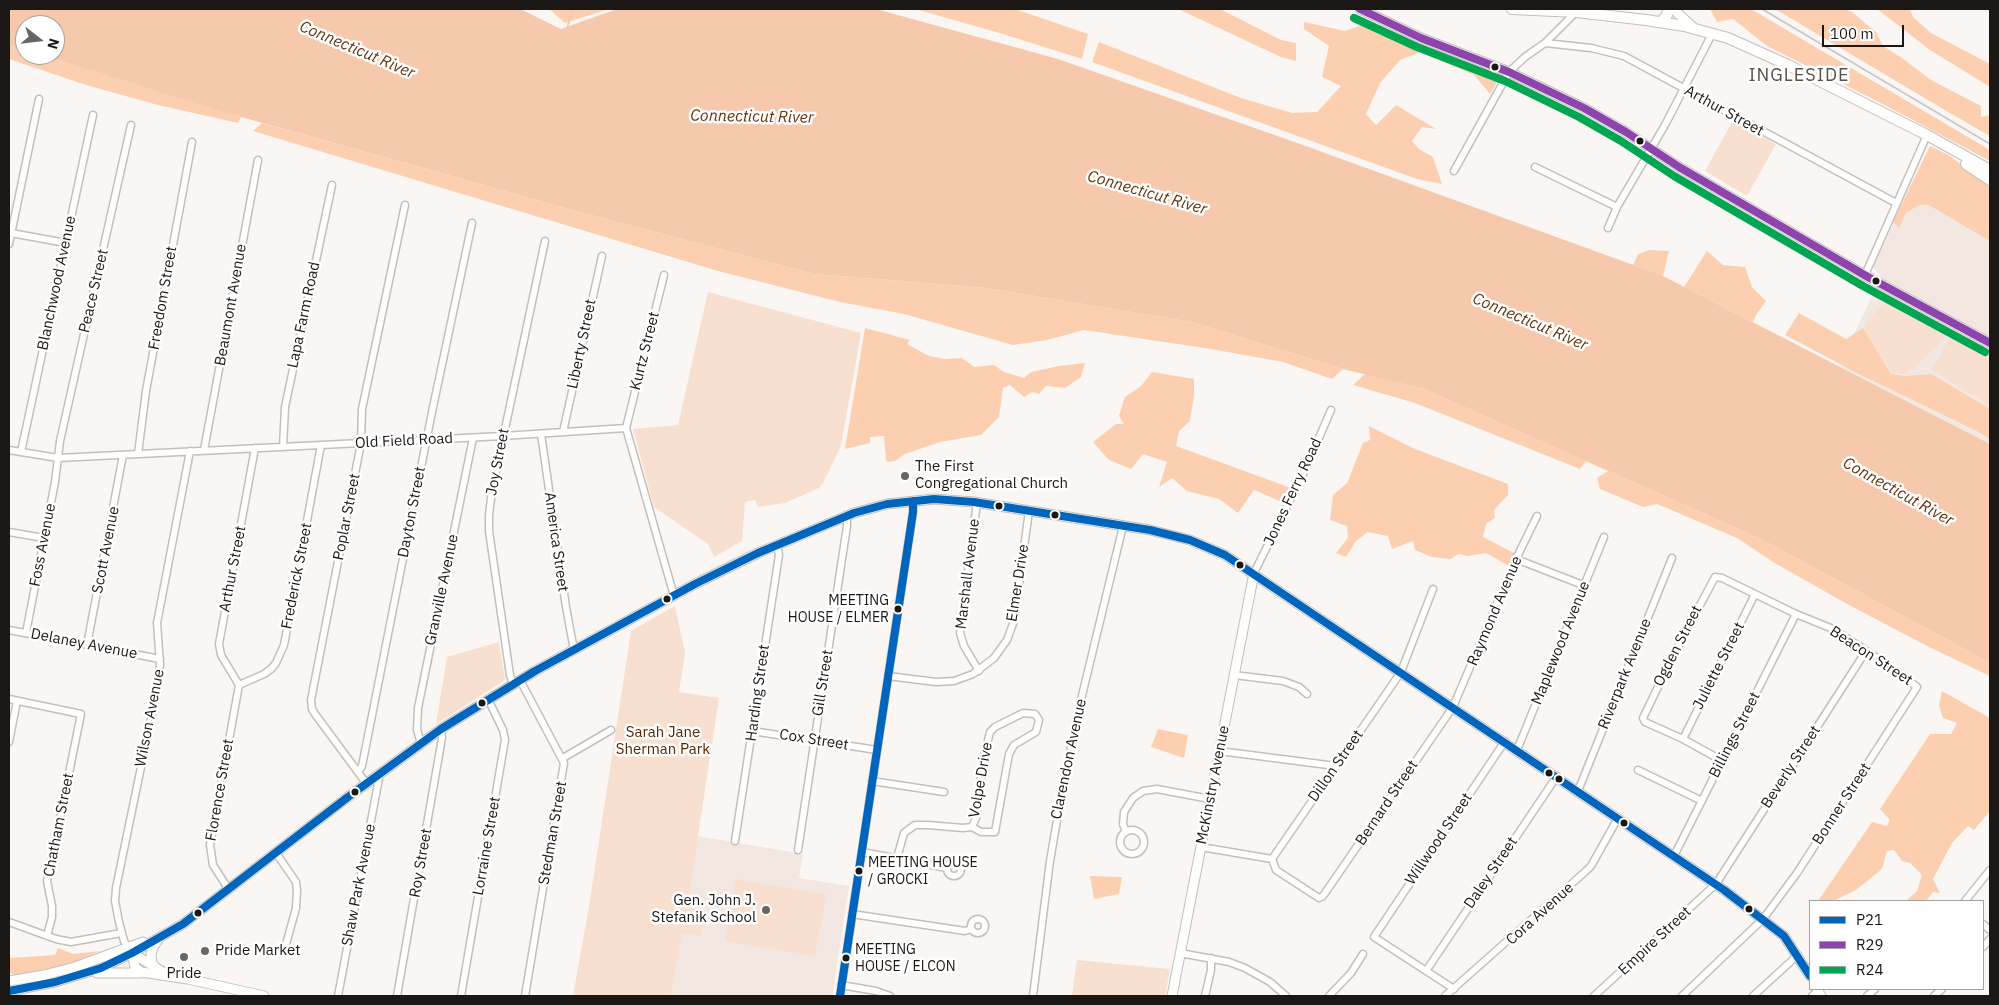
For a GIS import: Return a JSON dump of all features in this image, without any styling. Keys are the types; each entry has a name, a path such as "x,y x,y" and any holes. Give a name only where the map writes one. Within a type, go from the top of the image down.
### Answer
{"main road":[{"path":"1512,9 1576,12 1661,22 1695,29 1740,43 1927,135 1990,170"},
{"path":"1661,22 1667,15 1668,9"},
{"path":"1673,9 1695,29"},
{"path":"1360,10 1421,38 1509,72 1584,108 1626,132 1651,150 1864,275 1990,343"},
{"path":"1927,135 1990,180"},
{"path":"156,968 151,958 152,948 159,939 229,890 366,783 421,743 516,682 674,596 778,545 847,515 876,506 913,500 949,499 1164,533 1196,542 1224,555 1254,573 1716,884 1784,936 1809,974"},
{"name":"McKinstry Avenue","path":"1172,996 1254,573"},
{"path":"9,981 75,967 130,950 167,933"},
{"path":"130,950 156,968 172,976"},
{"path":"130,950 136,969 145,973"},
{"path":"9,991 82,974 114,963 130,950"},
{"path":"82,974 110,972 172,976 264,996"}],"street":[{"path":"1454,171 1509,72 1524,57 1545,42 1576,12"},
{"path":"1608,228 1617,208 1651,150 1712,34"},
{"name":"Arthur Street","path":"1545,42 1591,48 1624,56 1896,203"},
{"path":"9,244 39,99"},
{"name":"Blanchwood Avenue","path":"21,452 93,115"},
{"name":"Peace Street","path":"58,458 131,126"},
{"path":"1864,275 1927,135"},
{"name":"Freedom Street","path":"138,454 146,391 192,142"},
{"name":"Beaumont Avenue","path":"204,450 258,160"},
{"path":"1535,167 1617,208"},
{"name":"Lapa Farm Road","path":"284,447 285,407 332,185"},
{"name":"Poplar Street","path":"366,783 315,714 311,702 361,443 362,409 405,205"},
{"name":"Dayton Street","path":"358,772 363,763 472,223"},
{"path":"11,233 66,243"},
{"name":"Joy Street","path":"516,682 510,675 489,531 492,490 544,241"},
{"name":"Liberty Street","path":"563,432 602,256"},
{"name":"Kurtz Street","path":"626,428 664,275"},
{"name":"Jones Ferry Road","path":"1254,573 1305,470 1331,410"},
{"path":"626,428 674,596"},
{"name":"Old Field Road","path":"9,450 58,458 473,438 626,428"},
{"name":"America Street","path":"540,434 574,650"},
{"name":"Granville Avenue","path":"421,743 417,730 418,708 473,438"},
{"name":"Frederick Street","path":"239,685 271,669 276,663 284,645 321,445"},
{"name":"Arthur Street","path":"239,685 221,655 219,644 255,448"},
{"name":"Wilson Avenue","path":"130,950 121,933 116,904 116,888 158,686 160,659 157,620 190,451"},
{"name":"Scott Avenue","path":"87,645 124,455"},
{"name":"Foss Avenue","path":"26,633 58,458"},
{"path":"840,996 913,512 913,500"},
{"name":"Marshall Avenue","path":"977,502 960,633 964,646 979,671"},
{"name":"Elmer Drive","path":"888,676 942,682 961,679 979,671 998,654 1011,631 1018,597 1029,511"},
{"name":"Gill Street","path":"798,850 848,526 847,515"},
{"name":"Raymond Avenue","path":"1453,707 1516,559 1537,516"},
{"name":"Clarendon Avenue","path":"1033,996 1050,860 1062,790 1079,708 1123,526"},
{"path":"9,532 44,538"},
{"name":"Maplewood Avenue","path":"1518,750 1604,537"},
{"name":"Harding Street","path":"735,841 779,555 778,545"},
{"name":"Riverpark Avenue","path":"1578,790 1672,558"},
{"path":"1516,559 1583,586"},
{"name":"Beacon Street","path":"1717,577 1833,629 1917,687"},
{"name":"Ogden Street","path":"1683,739 1645,722 1643,718 1710,585 1717,577"},
{"name":"Dillon Street","path":"1272,859 1401,672 1433,589"},
{"name":"Juliette Street","path":"1683,739 1755,594"},
{"name":"Billings Street","path":"1674,856 1721,760 1774,661 1796,614"},
{"name":"Delaney Avenue","path":"9,630 160,659"},
{"name":"Beverly Street","path":"1716,884 1866,651"},
{"path":"1234,675 1283,681 1299,687 1307,694"},
{"path":"516,682 562,758 611,730"},
{"name":"Florence Street","path":"229,890 213,865 210,845 239,685"},
{"name":"Bonner Street","path":"1682,996 1763,919 1797,873 1917,687"},
{"path":"9,699 17,701 9,742"},
{"name":"Lorraine Street","path":"461,996 505,738 502,726 488,699"},
{"name":"Chatham Street","path":"17,701 81,714 49,872 48,891 52,906 52,917 47,936"},
{"name":"Bernard Street","path":"1272,859 1276,870 1319,898 1323,896 1453,707"},
{"name":"Volpe Drive","path":"896,858 906,830 912,827 924,825 972,827 984,832 996,831 1010,751 1014,745 1030,737 1037,730 1038,718 1031,713 1023,713 1008,720 995,727 990,733 983,761 976,818 972,827"},
{"name":"Roy Street","path":"397,996 442,738 441,729"},
{"name":"Cox Street","path":"752,731 877,750"},
{"path":"1683,739 1721,760"},
{"name":"Willwood Street","path":"1426,971 1374,937 1505,741"},
{"path":"1219,751 1336,766"},
{"name":"Stedman Street","path":"525,996 563,772 562,758"},
{"path":"1638,770 1702,801"},
{"name":"Shaw Park Avenue","path":"338,996 380,773"},
{"name":"Daley Street","path":"1426,971 1557,776"},
{"path":"872,781 944,792"},
{"path":"1126,832 1123,824 1124,812 1133,798 1142,791 1150,789 1164,790 1210,799"},
{"name":"Cora Avenue","path":"1446,996 1591,866 1618,818"},
{"path":"1201,847 1272,859"},
{"path":"862,852 947,868"},
{"path":"276,853 296,882 297,890 296,908 285,948"},
{"path":"1966,900 1990,870"},
{"name":"Empire Street","path":"1594,996 1716,884"},
{"path":"852,914 965,931 971,929"},
{"path":"9,922 47,936 74,942 121,933"},
{"path":"1180,953 1211,958 1245,968 1270,982 1286,996"},
{"path":"1328,996 1351,973 1363,954"},
{"path":"1754,996 1798,955"},
{"path":"1206,996 1211,970 1211,958"},
{"path":"1426,971 1454,989"},
{"path":"841,985 876,991 890,996"}],"shaded area":[{"path":"549,9 609,9 565,23"},
{"path":"915,9 1015,9 1088,34 1082,59"},
{"path":"1178,9 1220,9 1281,40 1296,43 1296,61 1281,57"},
{"path":"1710,9 1751,9 1990,150 1990,161 1879,102 1767,46 1733,19 1717,22"},
{"path":"1775,9 1845,9 1852,12 1876,32 1883,46 1931,80 1981,106 1981,117 1990,115 1990,136 1948,112"},
{"path":"1877,9 1910,9 1913,17 1931,33 1990,64 1990,87 1930,50"},
{"path":"1304,22 1345,31 1368,23 1500,77 1490,94 1474,75 1420,52 1400,60 1380,83 1366,114 1376,125 1396,105 1436,129 1422,127 1412,141 1419,149 1433,157 1442,184 1417,179 1092,62 1099,42 1241,98 1292,113 1317,112 1341,86 1322,77 1329,46 1304,29"},
{"path":"9,45 15,47 15,61 9,59"},
{"path":"65,62 241,117 238,123 158,105 86,85 27,65 65,65"},
{"path":"262,123 572,210 814,274 987,288 1192,322 1343,369 1332,379 1283,362 1084,330 1047,340 1013,345 904,314 840,302 718,271 253,131"},
{"path":"1930,146 1955,163 1990,196 1990,444 1839,366 1881,277 1873,267"},
{"path":"1930,146 1950,156 1990,187 1990,241 1929,205 1919,205 1906,213 1899,228 1893,222"},
{"path":"1650,250 1669,251 1663,276 1633,265 1638,254"},
{"path":"1707,251 1723,265 1745,267 1752,287 1766,301 1753,322 1684,287"},
{"path":"1799,313 1846,339 1863,328 1891,374 1906,376 1931,374 1990,409 1990,439 1785,335"},
{"path":"865,328 910,340 907,344 929,356 944,359 962,358 974,367 994,365 1004,372 1024,378 1031,372 1085,363 1081,377 1065,388 1046,386 1039,394 1032,392 1024,397 1010,385 1003,388 999,417 981,435 940,442 905,454 895,461 888,462 886,460 884,436 870,437 870,443 845,449"},
{"path":"1152,372 1194,379 1194,396 1190,421 1179,431 1176,446 1291,488 1284,503 1254,490 1238,513 1219,499 1187,491 1172,478 1159,487 1167,462 1143,454 1131,469 1109,460 1093,442 1116,424 1124,424 1119,416 1125,397 1141,386"},
{"path":"1365,374 1424,389 1586,461 1580,469 1415,403 1353,385"},
{"path":"1369,426 1415,449 1508,484 1508,495 1494,510 1495,518 1486,524 1483,537 1514,553 1509,566 1486,553 1468,556 1458,554 1451,559 1432,557 1415,550 1413,541 1392,549 1388,536 1368,532 1356,541 1346,557 1336,553 1348,538 1347,526 1330,520 1333,495 1347,483 1363,443 1370,440"},
{"path":"1608,471 1763,540 1990,663 1990,676 1929,647 1847,604 1773,562 1737,538 1657,504 1643,507 1600,489 1597,478"},
{"path":"1942,691 1990,718 1990,811 1974,830 1968,826 1952,843 1933,879 1940,893 1933,892 1927,900 1907,900 1917,891 1922,875 1910,863 1902,861 1894,850 1887,851 1882,869 1856,890 1835,900 1819,900 1872,822 1887,826 1890,820 1880,809 1930,734 1951,734 1957,723 1943,718 1939,706"},
{"path":"1158,729 1188,735 1184,758 1151,747"},
{"name":"Gen. John J. Stefanik School","path":"697,836 803,854 799,878 849,886 832,996 671,996"},
{"path":"1090,876 1122,877 1119,894 1094,899"},
{"path":"58,948 73,954 100,951 77,961 47,969 14,975 9,972 9,958 55,955"}],"green space":[{"path":"1733,120 1776,144 1747,196 1705,171"},
{"path":"708,292 861,333 841,446 823,483 819,488 785,503 758,507 755,500 745,502 742,541 714,557 708,544 654,507 633,429 678,425"},
{"path":"1899,301 1952,330 1918,364 1904,374 1892,372 1867,337 1865,326 1878,308 1888,302"},
{"path":"1952,335 1990,358 1990,405 1931,370"},
{"name":"Sarah Jane Sherman Park","path":"675,606 685,653 679,692 719,698 687,908 704,911 700,936 682,933 671,996 573,996 590,900 631,631"},
{"path":"499,642 505,680 436,724 447,657"},
{"path":"736,879 826,894 815,956 725,941"},
{"path":"1077,960 1170,969 1165,996 1072,996"}],"water":[{"name":"Connecticut River","path":"9,9 520,9 561,29 617,9 876,9 1058,59 1303,145 1661,275 1990,444 1990,663 1763,540 1424,389 1343,369 1192,322 987,288 814,274 572,210 220,111 65,62 65,15 15,15 15,47 9,45"}],"waterway":[{"path":"567,28 573,9"}],"railway":[{"path":"1762,9 1990,144"}],"transit line":[{"name":"R29","path":"1360,9 1421,38 1509,72 1584,108 1626,132 1679,167 1868,277 1990,343"},
{"name":"R24","path":"1354,18 1417,47 1505,81 1579,117 1621,141 1674,176 1863,286 1985,352"},
{"name":"P21","path":"9,991 55,982 101,968 183,924 348,797 441,729 535,671 695,584 758,553 854,513 887,504 934,499 974,502 1150,530 1190,540 1225,555 1724,890 1784,936 1809,974"},
{"name":"P21","path":"840,996 913,512 913,501"}],"place":[{"name":"The First Congregational Church","path":"905,476"},
{"name":"MEETING HOUSE / ELMER","path":"898,609"},
{"name":"MEETING HOUSE / GROCKI","path":"859,871"},
{"name":"Gen. John J. Stefanik School","path":"766,910"},
{"name":"Pride Market","path":"205,951"},
{"name":"Pride","path":"184,957"},
{"name":"MEETING HOUSE / ELCON","path":"846,958"}],"district":[{"name":"INGLESIDE","path":"1799,76"}]}
